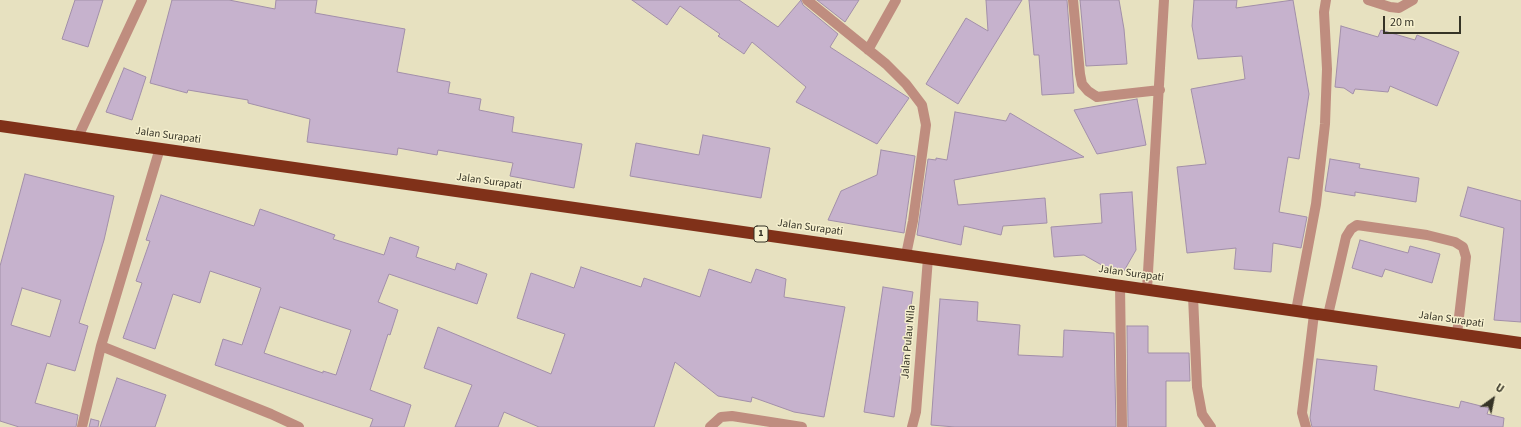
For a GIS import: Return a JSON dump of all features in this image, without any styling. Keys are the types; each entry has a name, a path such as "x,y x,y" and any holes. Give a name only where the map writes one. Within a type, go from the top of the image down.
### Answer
{"highway":[{"name":"Jalan Surapati","path":"0,126 1521,343"}],"street":[{"path":"78,137 142,0"},
{"path":"807,0 868,50 906,84 922,105 926,125 913,221 906,255"},
{"path":"868,50 896,0"},
{"path":"1073,0 1080,74 1082,84 1088,92 1098,97 1160,90"},
{"path":"1147,290 1160,90 1164,0"},
{"path":"1296,311 1316,204 1325,124 1327,69 1324,12 1326,0"},
{"path":"1368,0 1390,7 1399,8 1413,0"},
{"path":"82,427 101,346 160,148"},
{"path":"1328,316 1346,237 1351,229 1357,226 1427,235 1455,242 1462,247 1466,257 1458,334"},
{"name":"Jalan Pulau Nila","path":"912,427 916,412 928,258"},
{"path":"1120,285 1122,427"},
{"path":"1193,296 1197,387 1202,414 1211,427"},
{"path":"1306,427 1302,413 1314,314"},
{"path":"101,346 299,427"},
{"path":"710,427 721,416 732,416 802,427"}],"building":[{"path":"75,0 103,0 88,47 62,39"},
{"path":"172,0 229,0 275,9 276,0 317,0 315,13 405,29 397,72 450,82 448,93 481,99 479,110 514,117 512,132 582,144 574,188 510,176 513,163 438,150 437,155 398,148 397,155 307,142 310,119 248,103 248,100 188,90 187,93 150,83"},
{"path":"632,0 739,0 778,27 801,0 803,5 838,34 830,47 909,98 877,144 796,102 806,87 752,42 744,54 718,36 720,34 680,6 667,25"},
{"path":"817,0 859,0 845,22"},
{"path":"986,0 1022,0 958,104 926,84 966,18 988,31"},
{"path":"1029,0 1067,0 1074,93 1042,95 1039,55 1034,55"},
{"path":"1080,0 1119,0 1124,29 1127,64 1086,66"},
{"path":"1194,0 1237,0 1236,8 1293,0 1309,94 1299,159 1288,157 1279,212 1307,217 1301,248 1273,243 1271,272 1234,269 1236,248 1187,253 1177,167 1206,164 1191,89 1245,79 1242,56 1198,59 1192,26"},
{"path":"1341,26 1378,37 1381,30 1415,40 1417,35 1459,52 1437,106 1390,86 1388,92 1355,89 1353,94 1344,88 1335,87"},
{"path":"124,68 146,77 132,120 106,112"},
{"path":"1137,99 1146,145 1097,154 1074,110"},
{"path":"955,112 1006,121 1010,113 1084,157 954,180 958,205 1045,198 1047,223 1003,226 1001,235 964,226 961,245 917,235 928,159 936,160 936,158 947,160"},
{"path":"703,135 770,148 761,198 630,176 636,143 699,155"},
{"path":"881,150 915,156 904,233 828,220 841,191 877,175"},
{"path":"1330,159 1360,164 1359,168 1419,178 1416,202 1355,192 1355,196 1325,191"},
{"path":"25,174 114,196 104,240 79,323 88,326 75,371 47,363 35,403 78,415 76,427 19,427 0,421 0,266","holes":["22,288 61,300 50,337 11,325"]},
{"path":"1468,187 1521,201 1521,322 1494,320 1504,228 1460,216"},
{"path":"1132,192 1136,250 1121,276 1084,255 1054,257 1051,227 1102,223 1100,194"},
{"path":"161,195 254,226 260,209 335,235 333,239 384,255 390,237 419,247 416,257 455,270 457,263 487,274 477,304 389,274 378,302 398,310 390,335 388,334 370,390 411,405 404,427 370,427 373,419 215,365 223,339 242,345 261,288 210,271 200,303 173,294 155,349 123,338 142,283 136,281 150,241 146,240","holes":["280,307 351,330 336,375 323,371 323,373 264,353"]},
{"path":"1360,240 1408,253 1410,246 1440,254 1432,283 1385,269 1382,277 1352,268"},
{"path":"581,267 641,287 644,278 700,297 709,269 751,283 756,269 786,279 784,297 845,307 824,417 794,412 752,397 751,402 718,396 675,362 654,427 539,427 504,412 498,427 455,427 472,385 424,368 438,327 551,374 565,334 517,318 531,273 574,288"},
{"path":"883,287 913,292 894,417 864,412"},
{"path":"940,299 978,302 977,321 1020,325 1018,355 1063,357 1064,330 1114,333 1116,427 955,427 931,425"},
{"path":"1127,326 1148,326 1148,353 1189,353 1190,381 1166,381 1166,427 1128,427"},
{"path":"1317,359 1377,366 1374,390 1459,408 1461,401 1489,408 1487,414 1504,418 1503,427 1312,427 1310,418"},
{"path":"117,378 166,395 155,427 100,427"},
{"path":"91,419 99,421 98,427 89,427"}]}
